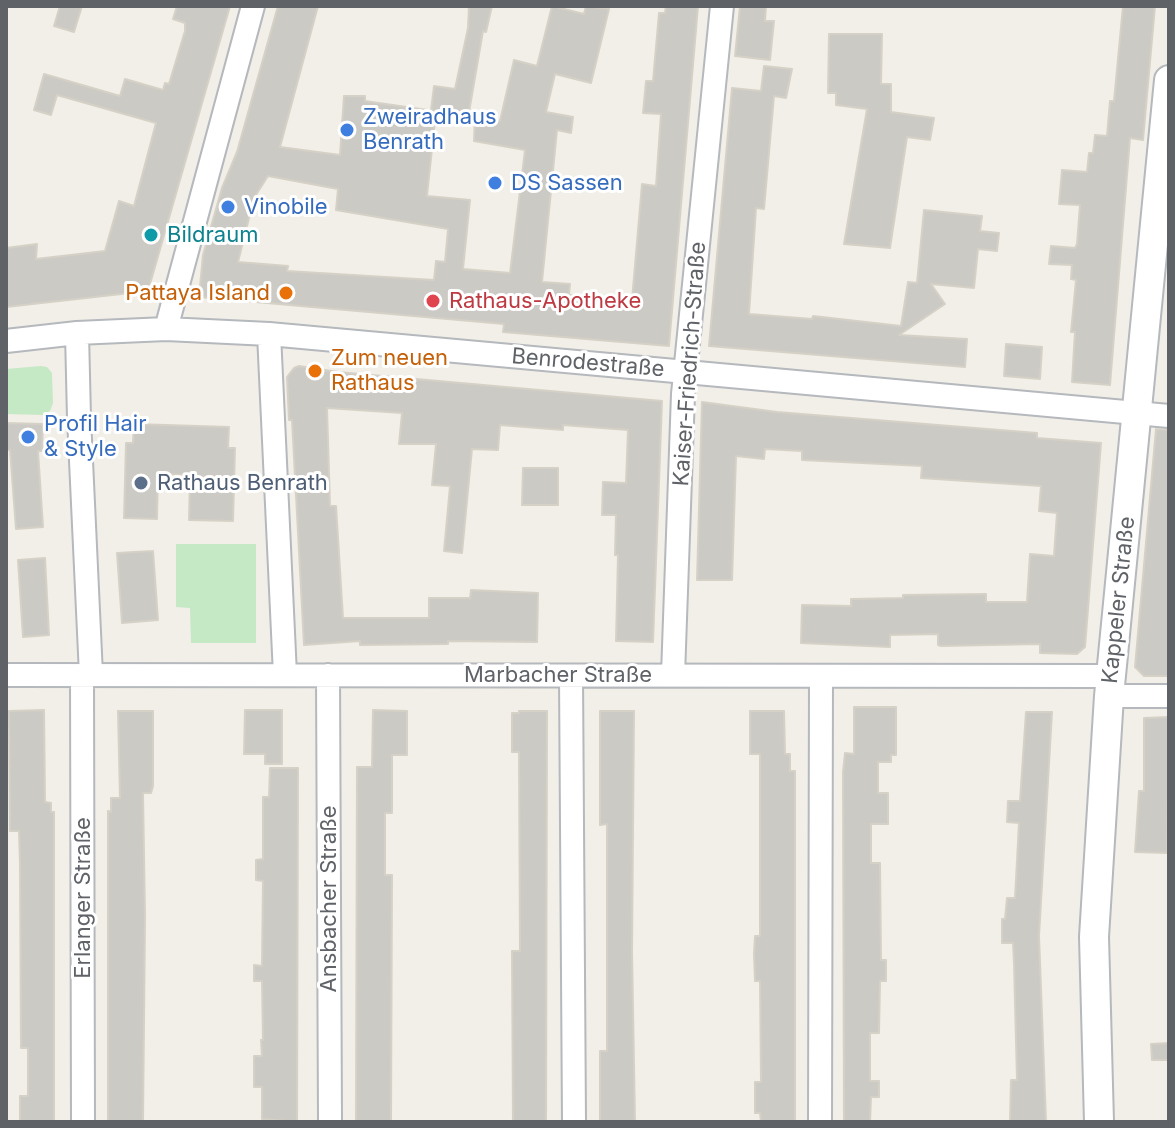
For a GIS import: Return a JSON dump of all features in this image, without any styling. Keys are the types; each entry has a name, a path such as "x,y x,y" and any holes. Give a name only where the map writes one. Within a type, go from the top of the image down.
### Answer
{"street":[{"path":"166,329 253,6"},
{"name":"Kaiser-Friedrich-Straße","path":"673,675 686,371 722,6"},
{"name":"Kappeler Straße","path":"1099,1122 1094,937 1110,686 1169,80"},
{"name":"Benrodestraße","path":"6,341 77,333 166,329 269,334 1169,416"},
{"name":"Erlanger Straße","path":"77,333 87,675 83,1122"},
{"path":"269,334 285,675"},
{"name":"Marbacher Straße","path":"6,675 821,676 1110,686 1169,696"},
{"name":"Ansbacher Straße","path":"328,675 330,1122"},
{"path":"571,676 574,1122"},
{"path":"820,1122 821,676"}],"green space":[{"path":"41,366 52,373 53,403 50,411 44,415 6,414 6,369"},
{"path":"176,544 256,544 256,643 191,643 190,608 176,607"}],"building":[{"path":"60,6 82,6 74,32 54,26"},
{"path":"177,6 230,6 148,291 6,307 6,248 37,244 36,259 105,251 119,201 134,206 156,123 57,95 51,115 34,110 44,74 120,96 125,79 163,90 165,83 169,84 185,31 185,23 173,19"},
{"path":"278,6 318,6 280,147 340,155 344,96 365,96 365,101 434,111 431,110 434,86 455,89 468,28 469,6 492,6 486,32 483,31 468,118 436,111 427,196 470,200 463,269 510,273 525,150 474,141 475,116 500,121 514,60 537,66 552,6 584,14 586,6 609,9 591,83 555,74 546,112 573,117 571,133 557,130 542,282 570,284 569,295 632,300 642,184 656,186 661,114 643,113 646,81 653,81 659,13 665,13 666,6 698,6 669,346 503,332 504,324 199,297 203,255 222,188 237,152","holes":["268,176 338,189 336,210 448,229 445,262 436,261 434,280 287,271 288,266 238,262 254,198"]},
{"path":"740,6 766,6 765,21 774,21 770,60 735,56"},
{"path":"1123,6 1155,6 1143,140 1130,138 1110,385 1072,382 1075,332 1071,332 1076,280 1071,279 1072,265 1049,264 1051,246 1075,248 1077,244 1080,205 1059,204 1062,170 1087,172 1095,135 1107,136 1110,101 1114,101"},
{"path":"829,34 882,34 881,84 891,84 891,112 934,118 930,140 907,137 890,248 844,244 867,109 836,105 836,93 828,93"},
{"path":"764,66 792,69 786,98 774,96 764,209 756,208 749,314 812,319 813,316 901,326 908,282 917,283 924,210 982,216 980,231 999,233 997,251 978,249 974,288 931,284 945,304 899,335 967,339 965,367 709,346 732,88 761,91"},
{"path":"1006,344 1042,347 1040,379 1004,376"},
{"path":"299,366 662,401 653,642 616,641 616,515 602,515 603,482 626,483 628,430 563,425 563,430 500,425 498,450 472,449 462,553 444,551 450,486 432,485 436,444 399,444 402,413 327,408 330,506 336,506 343,618 429,618 429,598 470,598 471,590 538,593 537,642 448,641 448,644 360,645 360,641 304,645 287,377"},
{"path":"702,402 777,412 1037,433 1037,438 1101,443 1085,647 1077,654 1040,653 1040,644 941,646 938,645 938,634 890,635 890,647 801,643 802,605 851,606 851,599 903,598 903,595 986,594 986,602 1027,602 1030,554 1054,556 1057,513 1039,511 1041,486 921,478 922,466 802,460 802,451 765,449 764,459 736,456 732,580 697,580"},
{"path":"6,423 43,424 42,451 38,451 43,527 16,529 10,450 6,450"},
{"name":"Rathaus Benrath","path":"134,424 229,427 228,448 235,448 233,521 189,520 190,475 158,474 157,519 124,518 126,443 133,443"},
{"path":"1156,429 1169,430 1169,676 1144,676 1135,667"},
{"path":"523,468 558,468 558,505 522,505"},
{"path":"153,551 158,620 122,623 117,553"},
{"path":"45,558 49,635 23,637 18,560"},
{"path":"854,707 896,707 896,755 891,755 891,762 878,762 878,793 888,793 888,824 871,824 871,863 880,863 881,960 886,960 886,981 880,981 879,1033 870,1033 870,1081 879,1081 879,1097 871,1097 870,1122 844,1122 843,772 845,753 854,754"},
{"path":"44,710 45,802 51,803 51,812 54,812 54,1122 20,1122 20,1096 28,1096 28,1048 21,1048 19,831 10,831 9,711"},
{"path":"245,710 282,710 282,764 265,764 265,754 244,754"},
{"path":"373,710 407,711 407,755 392,755 392,813 385,813 385,875 392,875 391,1121 356,1122 357,767 372,767"},
{"path":"118,711 153,711 153,786 151,793 143,793 143,1122 108,1122 108,811 111,812 111,798 120,798"},
{"path":"547,711 546,1122 513,1122 512,951 520,951 519,752 512,752 512,713"},
{"path":"600,711 634,711 632,951 635,1122 600,1122 600,1051 607,1051 607,824 600,825"},
{"path":"750,711 784,711 785,754 790,754 790,771 795,771 795,1122 761,1122 760,1113 755,1113 755,1082 761,1082 760,981 755,981 754,954 755,936 760,936 760,754 750,754"},
{"path":"1026,712 1052,712 1039,936 1046,1122 1010,1122 1011,1080 1017,1080 1014,963 1013,943 1002,943 1002,919 1005,919 1007,898 1015,898 1019,823 1007,822 1008,801 1020,801"},
{"path":"1169,717 1167,853 1135,852 1139,791 1144,791 1144,718"},
{"path":"270,768 298,768 297,1122 262,1119 262,1087 254,1087 254,1056 262,1056 263,1040 262,981 254,981 254,965 262,966 263,881 256,880 256,860 263,859 263,797 269,797"},
{"path":"1169,1043 1169,1060 1152,1060 1151,1044"}],"place":[{"name":"Zweiradhaus Benrath","path":"347,130"},
{"name":"DS Sassen","path":"495,183"},
{"name":"Vinobile","path":"228,207"},
{"name":"Bildraum","path":"151,235"},
{"name":"Pattaya Island","path":"286,293"},
{"name":"Rathaus-Apotheke","path":"433,301"},
{"name":"Zum neuen Rathaus","path":"315,371"},
{"name":"Profil Hair & Style","path":"28,437"},
{"name":"Rathaus Benrath","path":"141,483"}]}
